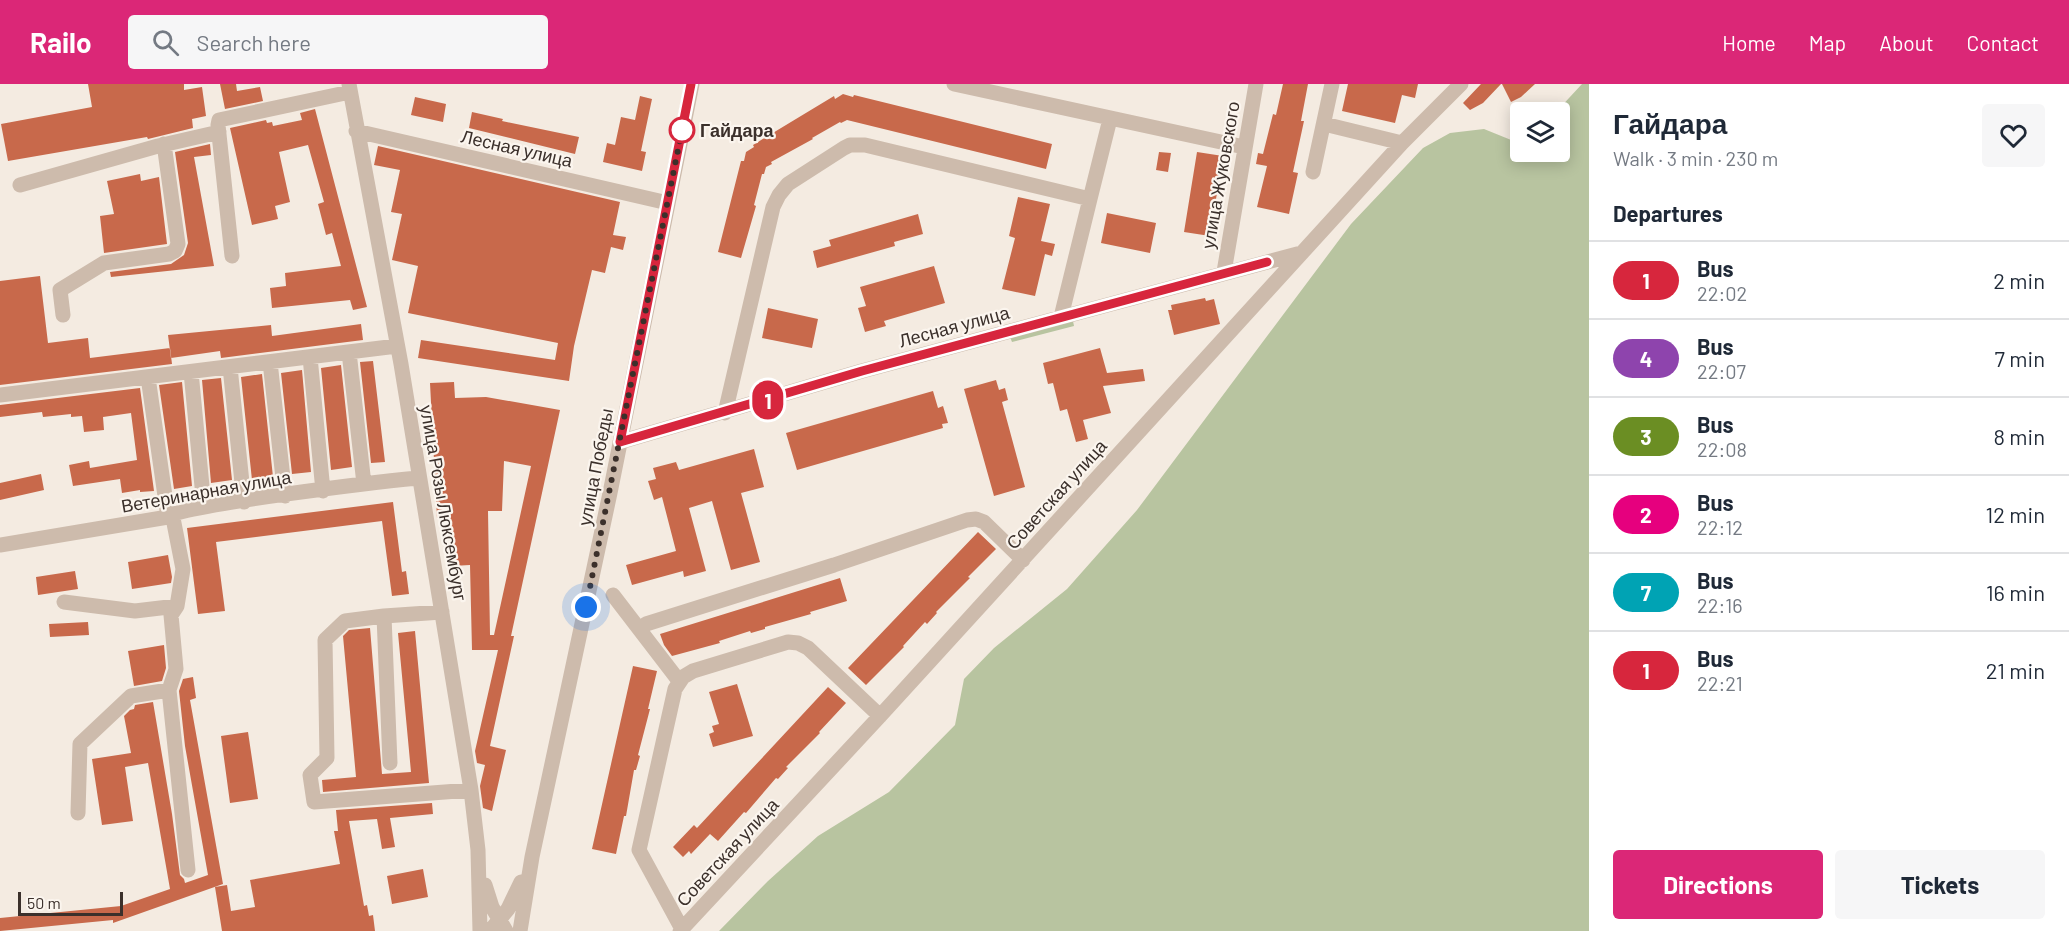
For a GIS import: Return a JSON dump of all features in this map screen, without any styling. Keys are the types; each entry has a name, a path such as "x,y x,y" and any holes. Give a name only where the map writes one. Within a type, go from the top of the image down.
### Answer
{"street":[{"name":"улица Победы","path":"520,931 532,857 620,442 692,84"},
{"path":"954,84 1244,147"},
{"name":"улица Жуковского","path":"1224,272 1256,84"},
{"path":"1312,172 1332,84"},
{"name":"Советская улица","path":"681,930 1023,560 1402,143 1461,84"},
{"path":"232,256 218,123 222,118 349,88"},
{"name":"улица Розы Люксембург","path":"349,88 398,346 471,790 478,850 480,931"},
{"path":"1061,317 1110,119"},
{"path":"1324,124 1402,143"},
{"name":"Лесная улица","path":"356,130 668,203"},
{"path":"20,185 164,144 219,132"},
{"path":"63,315 60,290 104,263 169,254 176,251 178,244 164,144"},
{"path":"725,413 776,201 788,184 837,152 850,146 865,145 1090,199"},
{"name":"Лесная улица","path":"620,442 862,371 1301,253"},
{"path":"0,395 398,346"},
{"path":"349,352 364,484"},
{"path":"310,357 323,490"},
{"path":"270,362 285,496"},
{"path":"230,367 244,501"},
{"path":"191,372 204,507"},
{"path":"148,377 170,515 183,568 177,606 171,615 176,669 169,690 189,870"},
{"name":"Ветеринарная улица","path":"0,545 204,507 418,478"},
{"path":"646,624 834,565 967,520 976,519 984,522 1023,560"},
{"path":"613,595 679,681"},
{"path":"64,603 135,611 177,606"},
{"path":"442,612 345,621 325,640 327,758 310,775 314,802 471,790"},
{"path":"384,616 390,763"},
{"path":"681,930 639,850 675,690 679,681 693,671 788,642 798,643 808,648 880,716"},
{"path":"78,813 80,744 132,696 169,690"},
{"path":"478,850 489,899 499,929"},
{"name":"улица Победы","path":"499,929 532,857"}],"green space":[{"path":"1582,84 1589,84 1589,931 719,931 768,881 818,836 889,792 955,725 964,679 994,648 1067,589 1137,510 1351,224 1423,148 1450,133 1484,129 1510,140 1510,162 1570,162 1570,102 1565,102"},
{"path":"1073,321 1074,326 1012,342 1010,337"}],"building":[{"path":"88,84 184,84 184,90 202,87 206,116 192,119 193,128 148,139 147,137 8,161 1,124 92,107"},
{"path":"220,84 236,84 237,91 260,87 263,101 225,109"},
{"path":"1283,84 1308,84 1301,121 1304,121 1293,172 1298,173 1289,214 1257,207 1267,166 1256,164 1258,153 1263,154"},
{"path":"1348,84 1418,84 1415,98 1402,95 1395,123 1342,111"},
{"path":"1481,84 1501,84 1483,103 1470,110 1463,103"},
{"path":"1502,84 1535,84 1521,97 1511,102"},
{"path":"843,94 1052,144 1046,169 847,120 812,138 766,167 762,174 754,205 756,206 741,258 718,252 741,161 744,161 746,152 754,147 753,145 834,96 835,99"},
{"path":"640,96 652,99 641,151 646,152 642,171 603,162 607,143 615,145 621,117 635,120"},
{"path":"415,97 446,104 443,122 411,115"},
{"path":"315,109 367,307 353,310 350,300 272,308 270,288 286,286 285,273 341,266 332,233 326,235 318,204 324,202 308,145 279,152 290,202 275,206 278,219 252,225 230,128 266,120 267,123 272,122 273,126 302,120 300,113"},
{"path":"472,112 503,119 502,121 579,137 575,154 469,128"},
{"path":"210,144 211,155 194,157 214,266 111,277 110,272 171,264 184,255 188,243 175,152"},
{"path":"378,146 620,202 613,235 626,237 623,250 611,247 605,273 592,270 574,346 569,381 418,358 421,340 555,360 558,343 408,313 418,266 392,260 402,214 391,212 400,170 374,165"},
{"path":"1159,152 1171,153 1168,172 1156,170"},
{"path":"1197,152 1223,156 1210,236 1184,232"},
{"path":"140,174 141,181 159,177 167,244 104,253 100,216 114,214 107,181"},
{"path":"1018,197 1050,204 1041,241 1055,244 1052,256 1045,254 1035,296 1002,289 1015,238 1009,236"},
{"path":"1107,213 1156,223 1150,253 1101,243"},
{"path":"918,214 923,234 894,242 895,246 817,268 813,251 831,246 829,240"},
{"path":"934,266 945,303 884,321 886,326 865,332 858,308 866,306 860,287"},
{"path":"40,276 48,343 88,338 90,358 170,348 172,364 0,385 0,281"},
{"path":"1205,298 1206,301 1214,299 1220,324 1174,335 1168,310 1172,310 1171,305"},
{"path":"768,308 818,319 812,348 762,338"},
{"path":"361,324 363,340 221,358 220,351 171,358 168,335 271,325 272,336"},
{"path":"1100,348 1107,373 1143,369 1145,381 1103,386 1111,413 1083,420 1088,439 1076,442 1067,409 1060,411 1053,383 1048,384 1043,363"},
{"path":"373,361 385,462 371,463 360,362"},
{"path":"341,365 352,467 331,470 321,368"},
{"path":"302,370 311,472 292,474 281,373"},
{"path":"262,374 273,477 252,480 241,377"},
{"path":"221,378 232,480 211,483 202,380"},
{"path":"996,380 999,390 1005,388 1008,400 1002,402 1025,487 994,496 964,389"},
{"path":"182,382 192,486 174,489 159,385"},
{"path":"454,382 455,398 486,397 560,410 511,636 514,636 490,746 506,750 492,811 483,808 480,786 485,765 477,763 475,751 498,650 472,650 470,565 452,566 449,518 437,518 430,383","holes":["504,461 531,466 494,635 490,635 488,511 502,511"]},
{"path":"140,388 154,491 140,492 140,490 122,493 120,479 73,486 69,465 89,461 90,468 137,460 131,413 103,417 104,430 84,432 82,416 71,417 71,414 43,417 42,412 0,417 0,405"},
{"path":"933,391 938,408 943,406 948,423 942,424 943,428 797,470 786,433"},
{"path":"754,449 764,487 741,493 760,562 731,570 712,501 689,508 706,571 684,577 683,571 632,585 626,565 676,551 662,497 654,500 648,481 656,479 653,468 676,462 679,470"},
{"path":"41,474 44,490 0,500 0,483"},
{"path":"393,502 402,572 406,571 409,594 392,596 382,521 216,542 225,611 198,614 187,528"},
{"path":"978,532 996,549 927,624 925,622 866,685 848,668"},
{"path":"168,555 171,583 132,589 128,562"},
{"path":"75,571 78,589 38,595 36,577"},
{"path":"840,578 847,601 765,627 765,629 751,633 750,631 719,641 720,643 672,656 660,634"},
{"path":"88,622 89,635 50,637 49,624"},
{"path":"370,628 382,774 411,772 398,633 415,631 429,783 323,792 322,780 356,777 343,636 349,630"},
{"path":"164,645 166,668 162,681 134,686 128,651"},
{"path":"633,666 657,671 638,755 640,756 636,770 634,770 626,816 624,816 616,854 592,849"},
{"path":"193,677 196,698 190,700 223,884 113,923 113,920 0,931 0,918 121,906 170,889 148,763 125,767 133,821 102,825 92,759 131,753 124,716 134,709 135,705 153,702 180,875 185,883 208,875 185,746 179,691 183,679"},
{"path":"737,684 753,736 713,747 709,734 714,732 712,726 719,724 709,692"},
{"path":"828,687 846,703 786,767 788,768 778,779 776,778 718,841 710,834 691,854 689,851 683,857 673,847 694,825 697,828"},
{"path":"248,732 258,799 230,803 221,736"},
{"path":"432,803 433,814 390,818 395,847 382,849 377,819 349,821 364,906 367,905 369,916 373,915 375,931 222,931 215,887 227,885 231,911 255,907 250,880 340,864 334,831 338,831 336,810"},
{"path":"423,869 428,897 392,904 387,876"}],"bus line":[{"name":"1","path":"691,84 620,442 862,371 1267,262"}],"place":[{"name":"Гайдара","path":"682,130"}],"route":[{"path":"586,607 682,130"}]}
